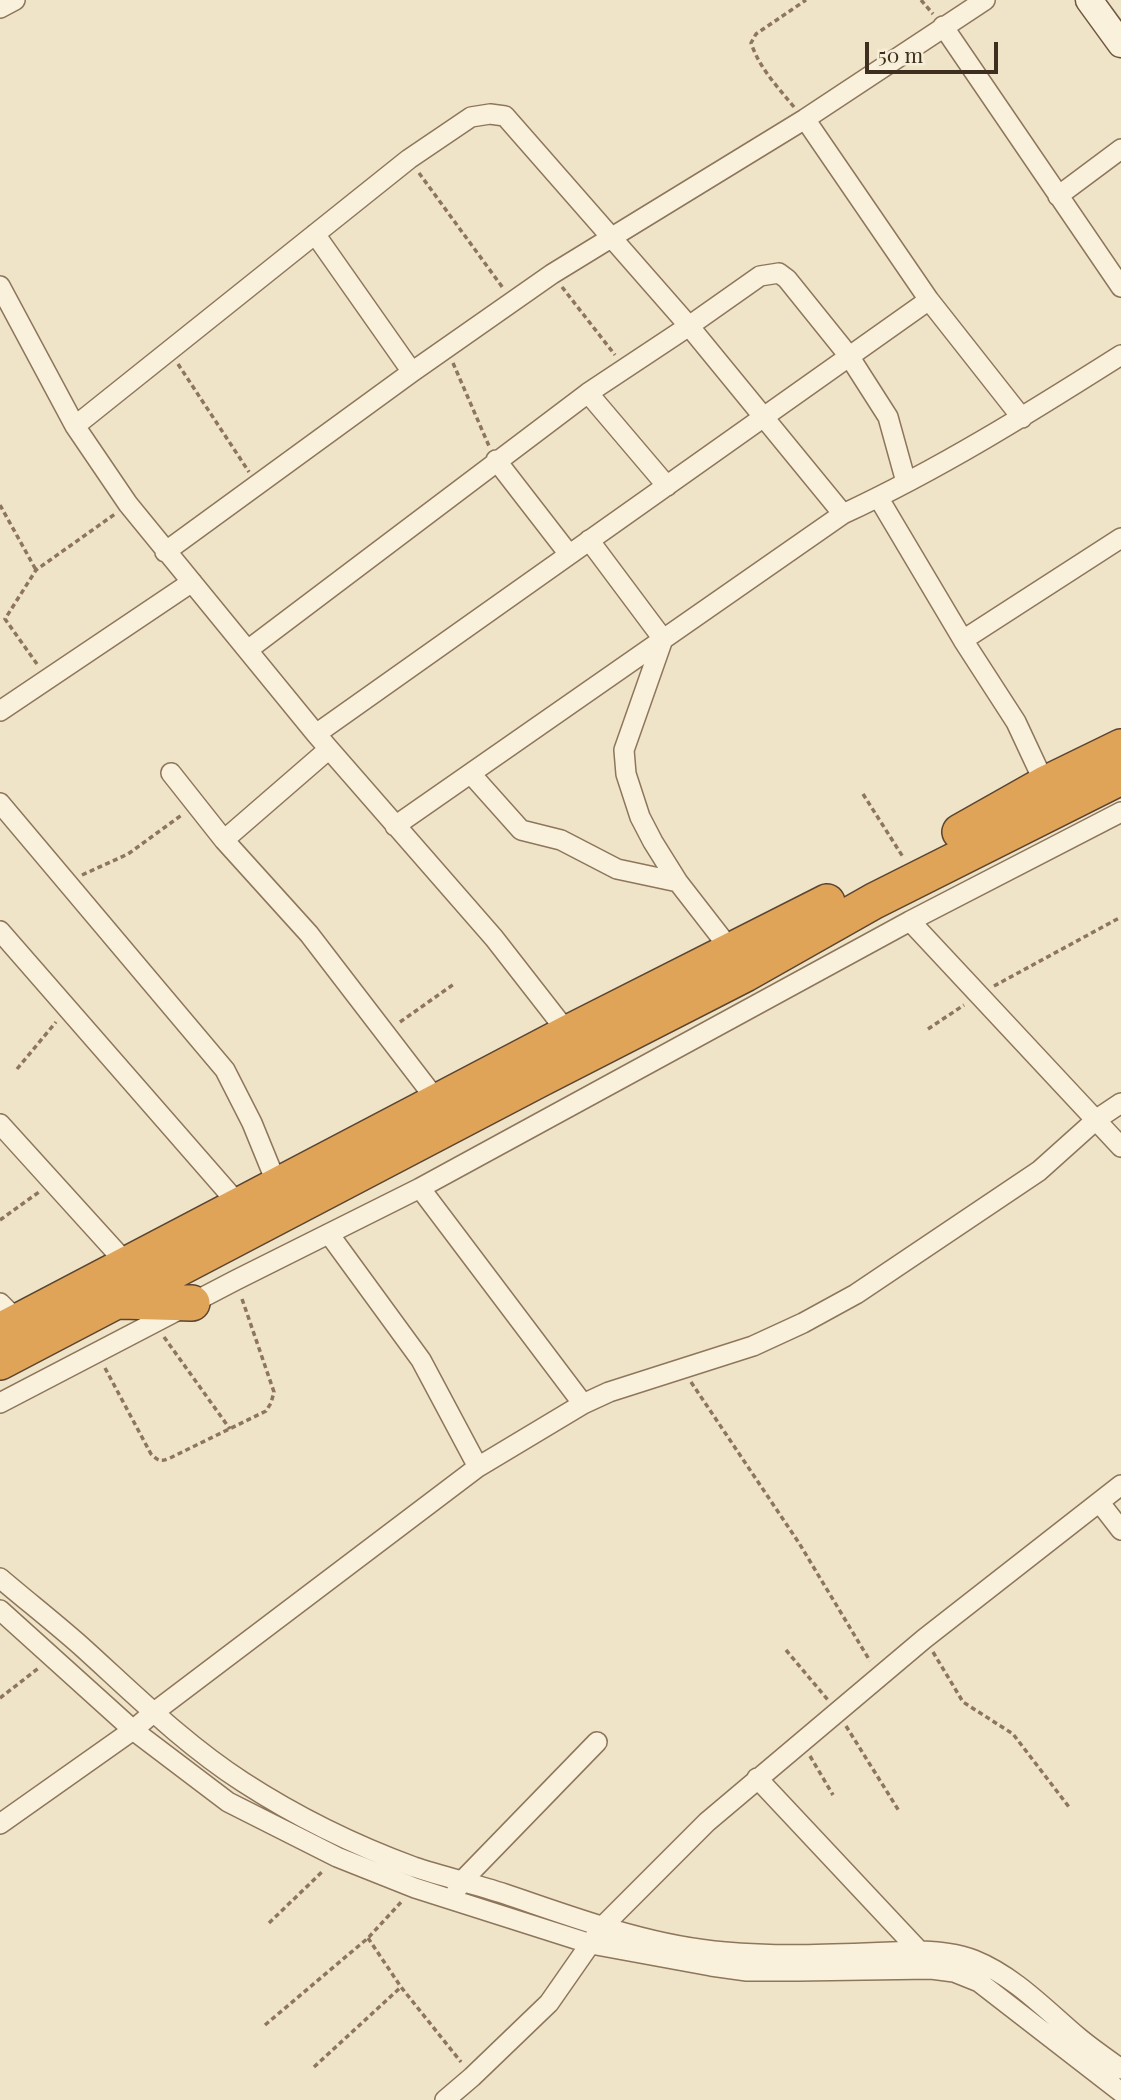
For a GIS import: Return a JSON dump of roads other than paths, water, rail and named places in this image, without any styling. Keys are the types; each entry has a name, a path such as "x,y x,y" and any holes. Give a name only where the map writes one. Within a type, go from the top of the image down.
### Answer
{"highway":[{"path":"6,1319 127,1264 240,1206 283,1198 540,1079 906,862 1045,784 1121,747"},
{"path":"0,1362 118,1301 438,1102 568,1033 739,962 874,901 1121,777"},
{"path":"118,1301 192,1303"}],"main road":[{"path":"1090,0 1121,44"}],"street":[{"path":"0,8 15,0"},
{"path":"165,552 552,274 805,119 985,0"},
{"path":"943,26 1121,288"},
{"path":"75,426 409,159 471,117 490,114 505,116 690,326 843,514"},
{"path":"805,119 929,300 1022,418"},
{"path":"1058,197 1121,149"},
{"path":"315,234 412,372"},
{"path":"249,649 496,460 625,367 690,326 760,276 779,273 787,279 849,356 888,417 906,482"},
{"path":"0,286 75,426 128,504 323,741 494,937 568,1033"},
{"path":"224,840 323,741 568,553 929,300"},
{"path":"395,826 843,514 1022,418 1121,355"},
{"path":"588,393 667,486"},
{"path":"496,460 568,553"},
{"path":"878,497 963,640 1016,722 1045,784"},
{"path":"963,640 1121,538"},
{"path":"589,540 663,639"},
{"path":"0,711 192,582"},
{"path":"663,639 624,750 626,774 640,817 678,882 739,962"},
{"path":"171,773 224,840 309,934 438,1102"},
{"path":"471,774 521,830 561,840 617,869 678,882"},
{"path":"0,803 225,1070 252,1123 283,1198"},
{"path":"0,1403 420,1188 910,921 1121,812"},
{"path":"910,921 1121,1147"},
{"path":"0,931 240,1206"},
{"path":"540,1079 559,1112"},
{"path":"0,1824 133,1730 478,1467 583,1404 609,1392 753,1346 856,1294 1039,1171 1097,1119 1121,1103"},
{"path":"0,1124 127,1264"},
{"path":"420,1188 583,1404"},
{"path":"329,1234 421,1360 478,1467"},
{"path":"445,2100 549,2003 603,1927 707,1822 924,1639 1121,1485"},
{"path":"1100,1503 1121,1530"},
{"path":"0,1578 153,1713 241,1781 299,1816 347,1840 416,1867 603,1927 674,1944 722,1952 802,1955 920,1951 973,1959 998,1972 1029,1994 1080,2039 1121,2069"},
{"path":"0,1610 133,1730 228,1802 337,1857 415,1888 591,1944 747,1971 931,1969 954,1972 979,1982 1121,2092"},
{"path":"451,1899 463,1880 597,1742"},
{"path":"757,1778 920,1951 931,1969"}]}
